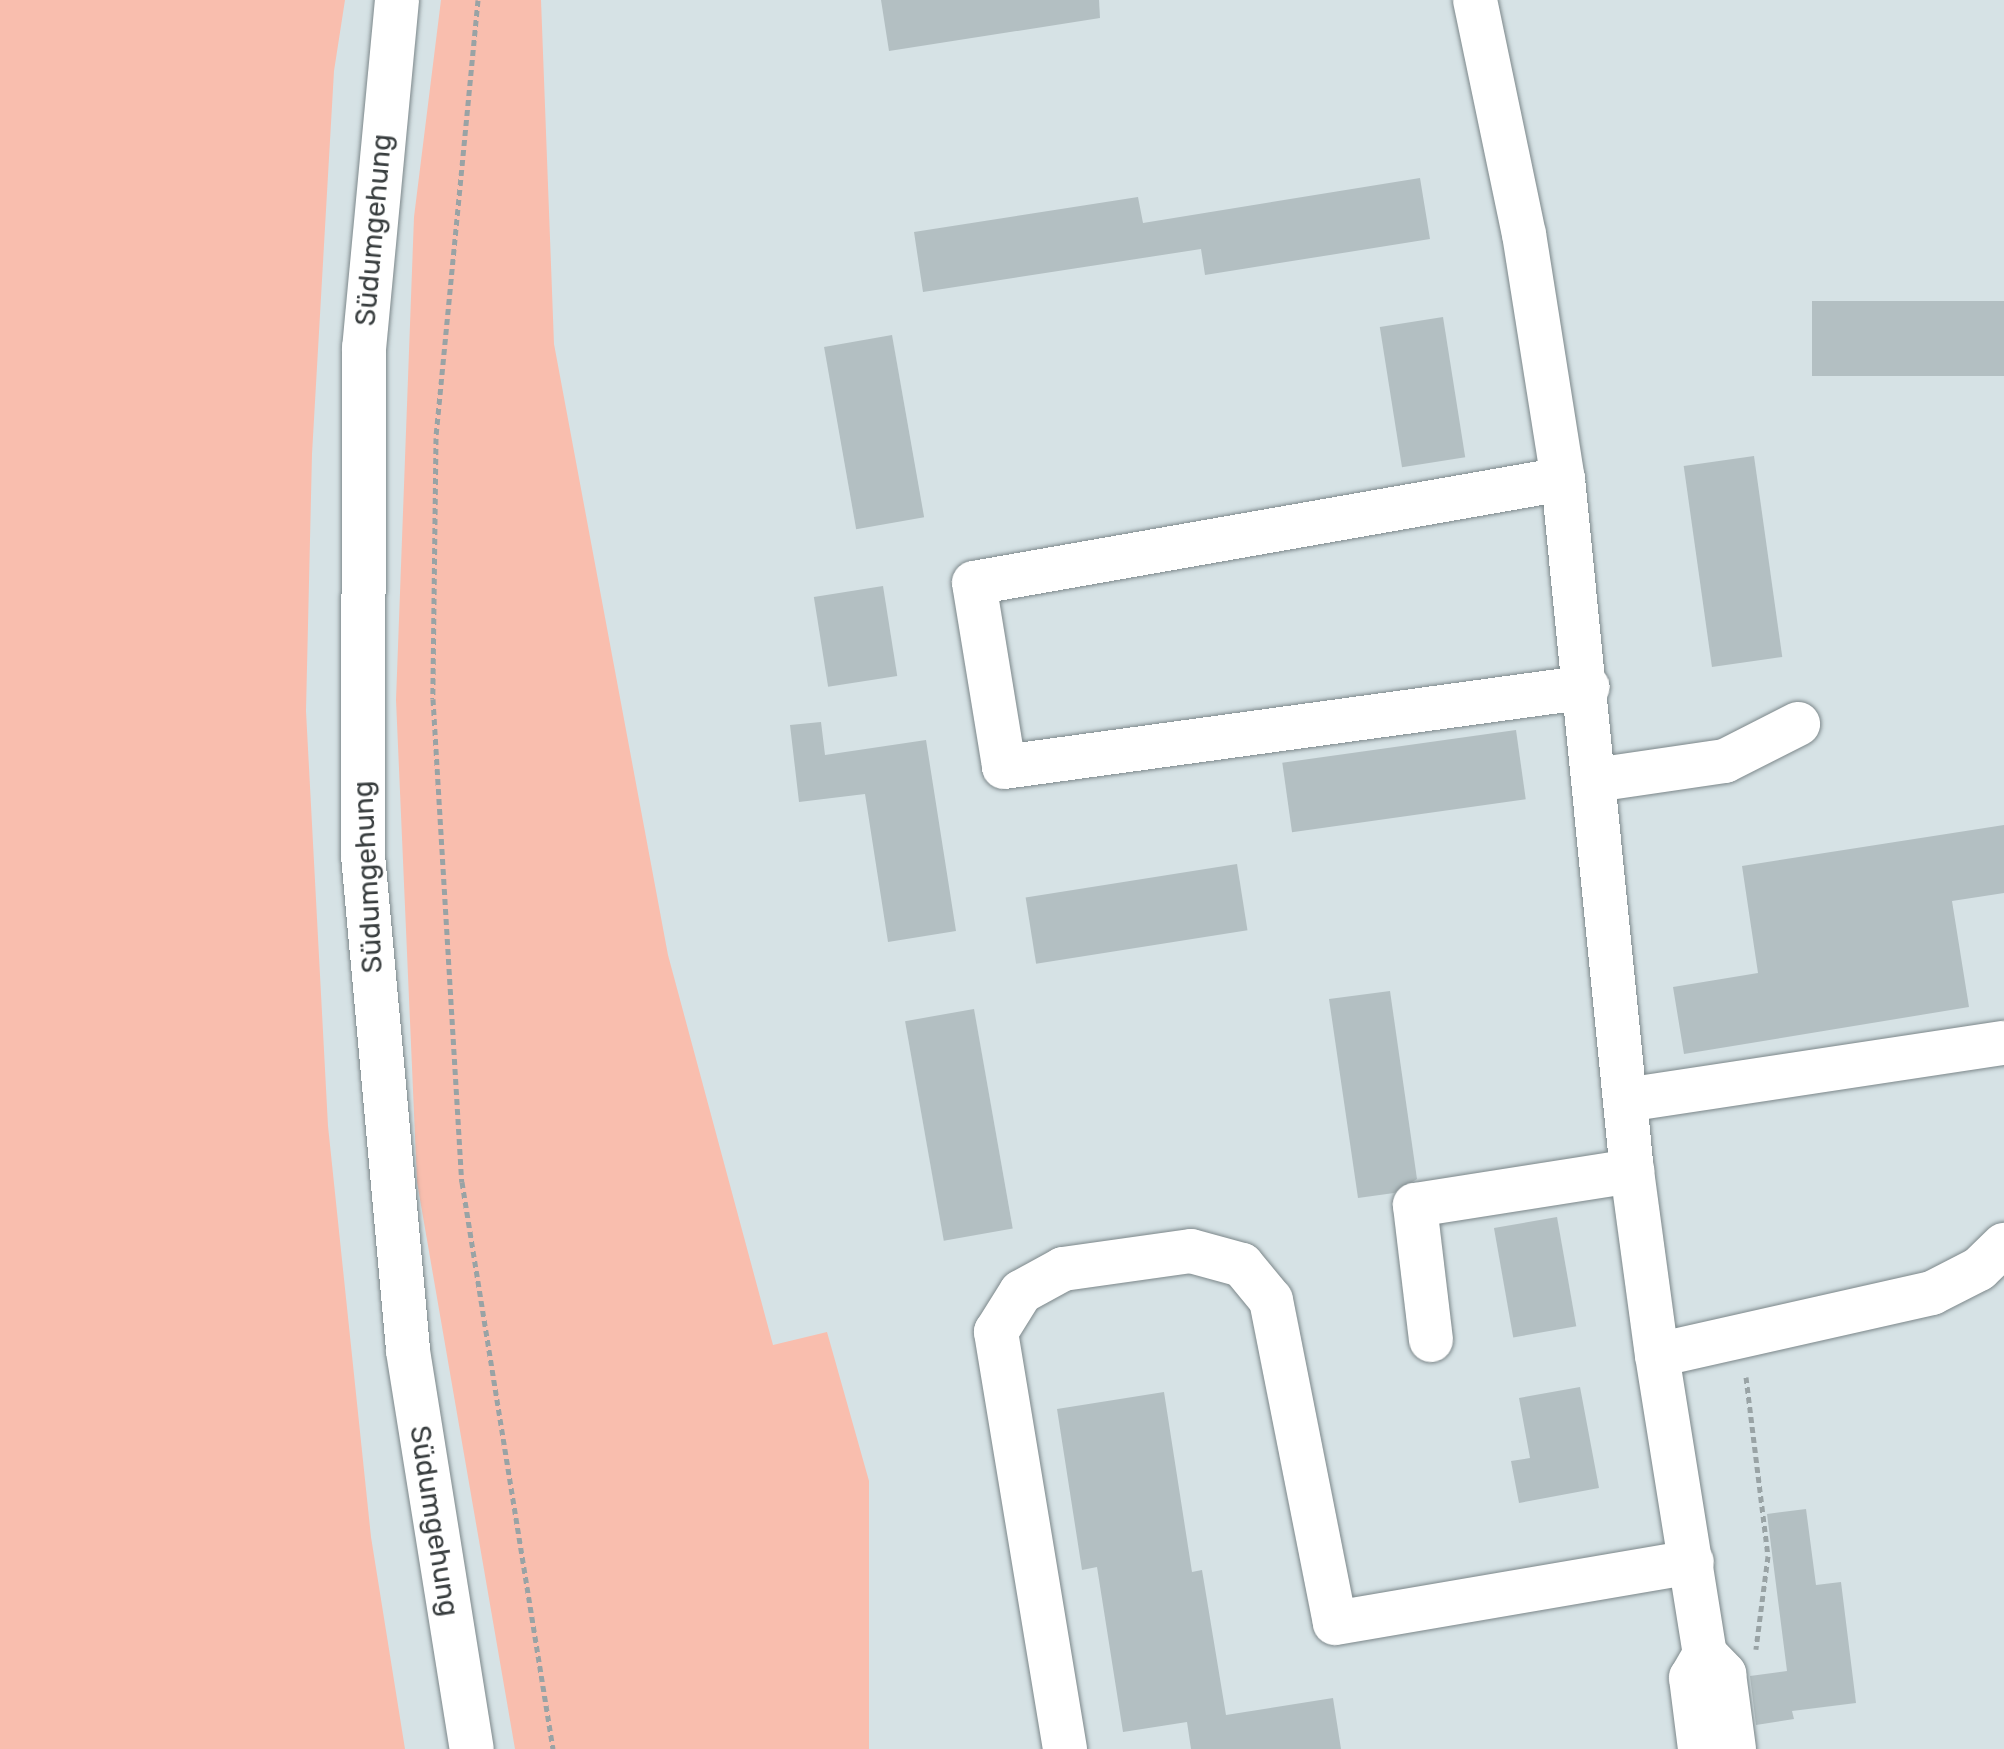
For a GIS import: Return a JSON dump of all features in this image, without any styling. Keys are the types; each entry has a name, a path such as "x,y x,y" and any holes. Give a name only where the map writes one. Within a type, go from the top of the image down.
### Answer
{"main road":[{"name":"Südumgehung","path":"397,0 364,347 363,855 408,1351 472,1749"},
{"path":"1475,0 1524,234 1563,479 1588,687 1632,1171 1657,1355 1705,1654 1724,1674 1734,1749"},
{"path":"1563,479 974,583 1004,767 1588,687"},
{"path":"1595,780 1725,761 1798,724"},
{"path":"1626,1100 2004,1043"},
{"path":"1431,1340 1415,1205 1632,1171"},
{"path":"1657,1355 1932,1293 1979,1269 2004,1245"},
{"path":"1065,1749 996,1332 1021,1292 1063,1269 1191,1251 1242,1265 1271,1300 1335,1623 1692,1562"},
{"path":"1700,1749 1691,1678 1705,1654"}],"path":[{"path":"478,0 436,438 433,699 462,1182 553,1749"},
{"path":"1741,1338 1768,1556 1756,1654"}],"shaded area":[{"path":"0,0 345,0 334,71 312,454 306,711 328,1126 371,1537 405,1749 0,1749"},
{"path":"441,0 541,0 554,344 668,955 773,1345 827,1332 869,1481 869,1749 515,1749 417,1182 396,700 414,217"}],"building":[{"path":"881,0 1099,0 1100,18 889,51"},
{"path":"1420,178 1430,239 1205,275 1201,249 923,292 914,232 1138,197 1143,223"},
{"path":"1812,301 2004,301 2004,376 1812,376"},
{"path":"1443,317 1465,457 1402,467 1380,327"},
{"path":"892,335 924,517 856,529 824,347"},
{"path":"1754,456 1782,657 1712,667 1684,466"},
{"path":"883,586 897,676 828,687 814,597"},
{"path":"821,722 825,755 926,740 956,931 888,942 865,794 799,802 790,725"},
{"path":"1516,730 1526,799 1292,832 1282,763"},
{"path":"2004,825 2004,893 1952,901 1969,1007 1684,1054 1673,987 1758,973 1742,866"},
{"path":"1237,864 1247,930 1036,964 1026,897"},
{"path":"1390,991 1417,1179 1394,1193 1358,1198 1329,999"},
{"path":"974,1009 1013,1229 944,1241 905,1021"},
{"path":"1557,1217 1576,1326 1513,1337 1494,1228"},
{"path":"1580,1387 1599,1488 1519,1503 1511,1461 1530,1458 1519,1398"},
{"path":"1164,1392 1192,1572 1202,1570 1226,1715 1333,1698 1341,1749 1191,1749 1187,1722 1123,1732 1097,1567 1082,1570 1057,1409"},
{"path":"1806,1509 1816,1585 1841,1582 1856,1703 1792,1711 1794,1719 1756,1725 1750,1676 1787,1671 1767,1514"}]}
